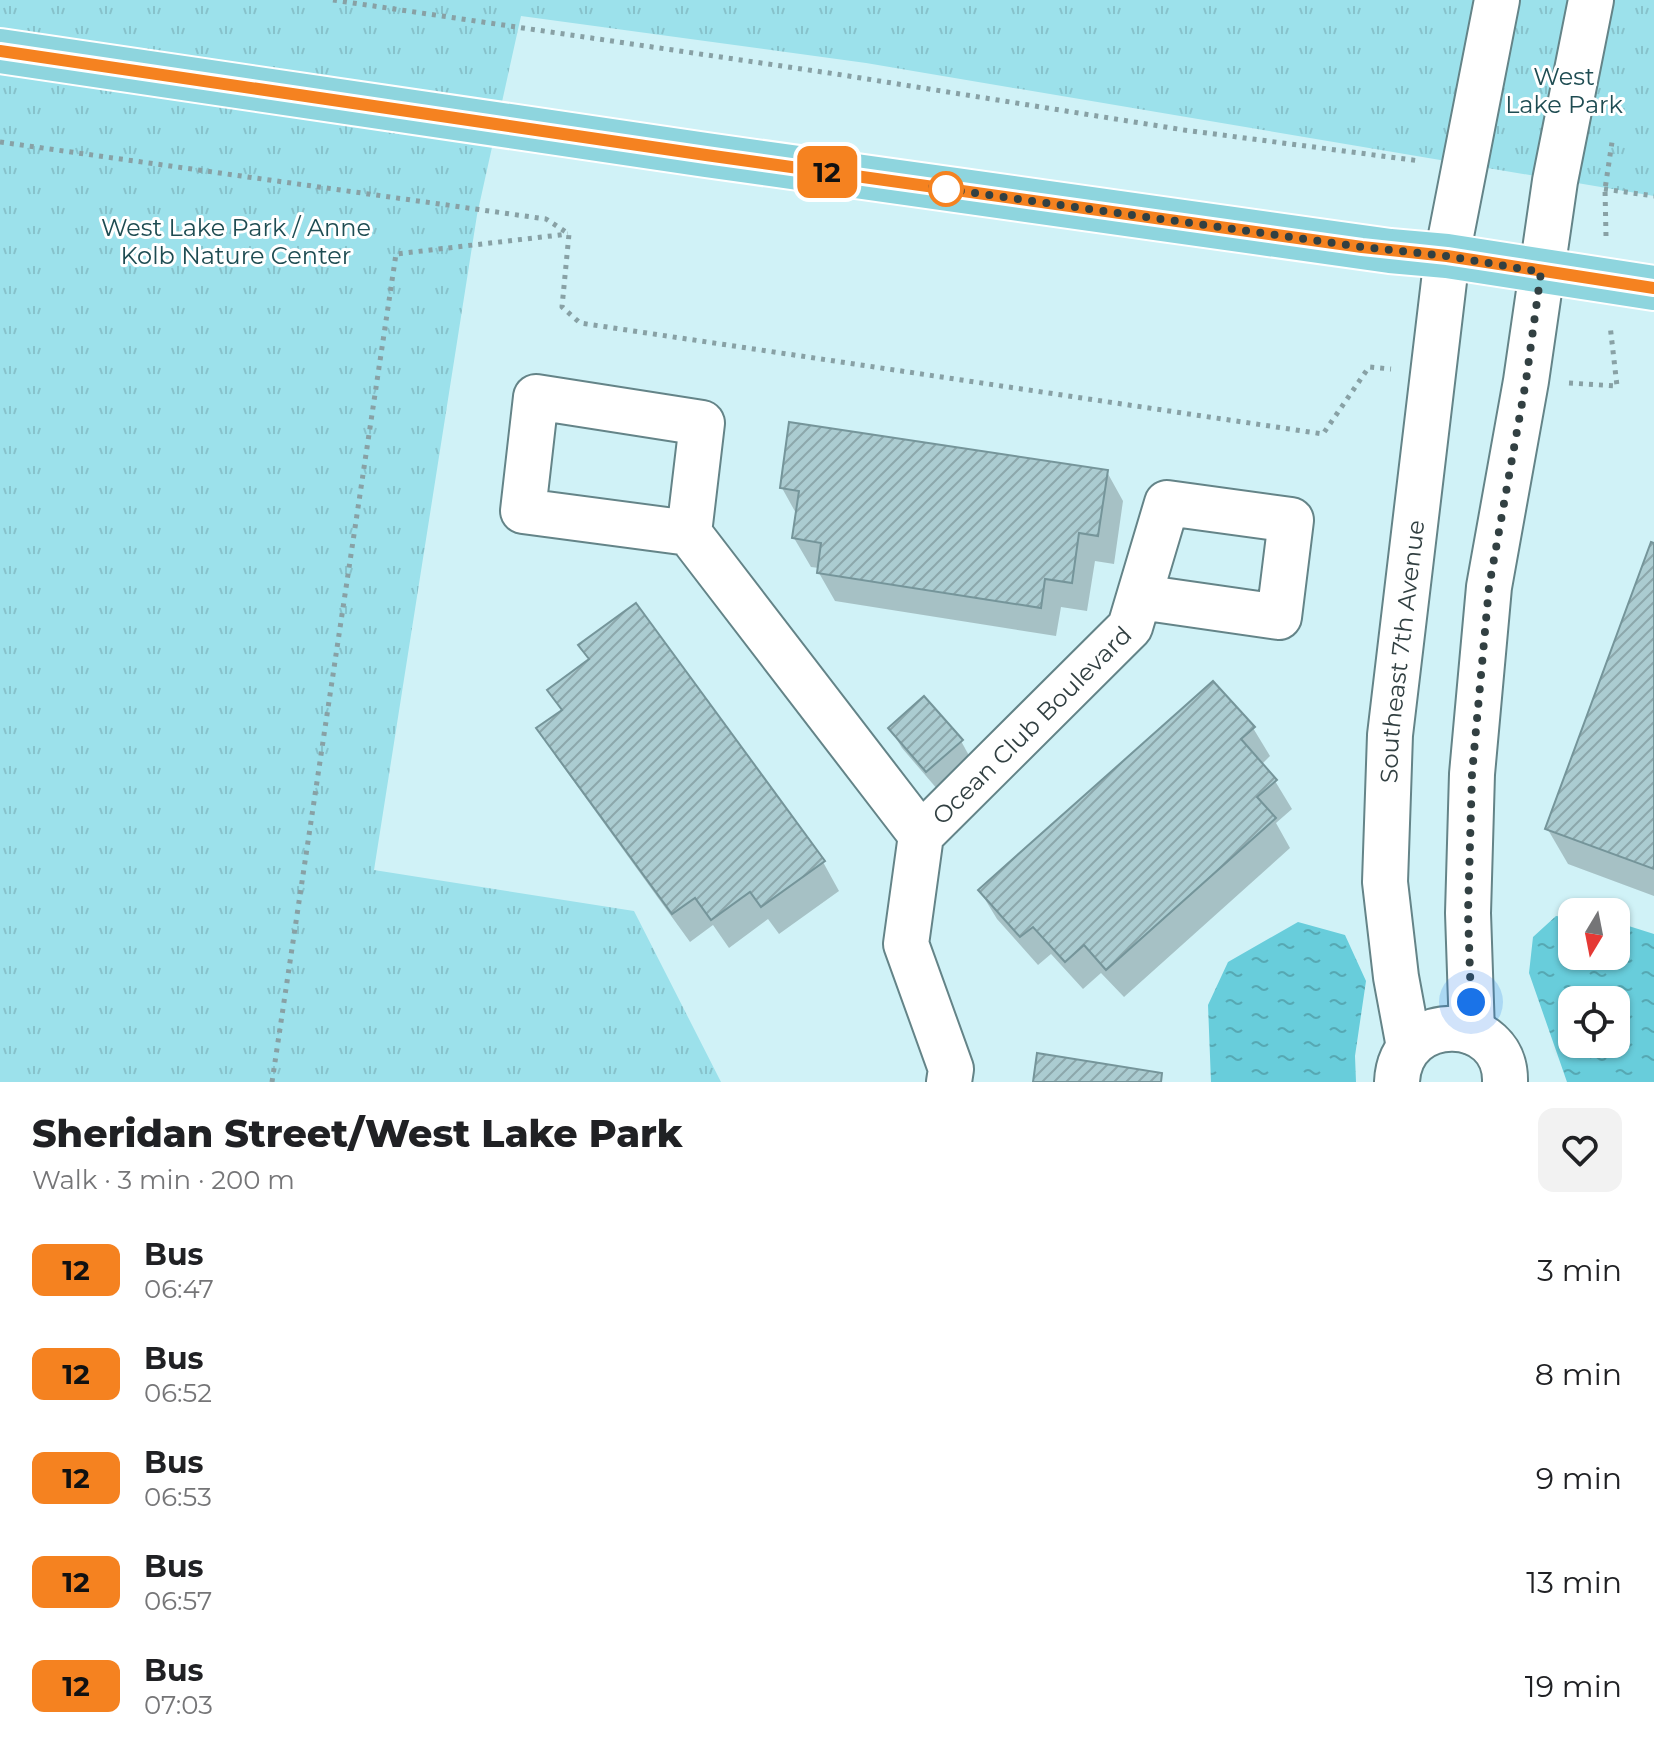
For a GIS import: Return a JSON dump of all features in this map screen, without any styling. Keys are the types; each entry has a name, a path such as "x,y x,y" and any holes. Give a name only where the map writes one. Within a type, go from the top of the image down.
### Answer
{"main road":[{"path":"0,51 706,155 1375,249 1447,256 1654,288"}],"street":[{"name":"Southeast 7th Avenue","path":"1403,1065 1385,882 1390,735 1447,256 1497,0"},
{"path":"1472,1032 1468,913 1472,774 1489,587 1526,381 1555,181 1591,0"},
{"path":"689,533 523,511 536,397 702,423 689,533 921,835"},
{"name":"Ocean Club Boulevard","path":"949,1082 951,1069 906,944 921,835 1130,627 1140,597"},
{"path":"1403,1065 1422,1036 1438,1029 1455,1028 1472,1032 1488,1042 1499,1056 1505,1082"}],"path":[{"path":"333,0 836,74 1184,130 1464,167"},
{"path":"1526,381 1617,386 1606,281 1605,189 1614,135"},
{"path":"0,142 546,219 569,234"},
{"path":"1555,181 1654,196"},
{"path":"569,234 562,307 580,323 1323,434 1369,367 1432,372"},
{"path":"272,1082 396,254 569,234"}],"green space":[{"name":"West Lake Park / Anne Kolb Nature Center","path":"0,0 1654,0 1654,196 866,63 521,16 477,215 374,870 634,911 721,1082 0,1082"}],"water":[{"path":"1556,916 1558,970 1630,970 1630,926 1654,934 1654,1082 1567,1082 1559,1058 1630,1058 1630,986 1558,986 1558,1056 1529,973 1533,937"},
{"path":"1298,922 1345,935 1366,981 1355,1056 1356,1082 1211,1082 1208,1005 1228,962"}],"building":[{"path":"789,422 1108,470 1098,536 1079,533 1072,583 1045,579 1041,608 817,573 821,543 792,538 799,491 780,488"},
{"path":"1651,542 1654,543 1654,869 1545,829"},
{"path":"636,603 825,861 761,907 750,892 711,920 695,898 672,914 536,728 562,710 547,690 589,659 578,645"},
{"path":"1213,681 1255,727 1241,739 1277,780 1257,797 1276,818 1106,970 1084,945 1065,962 1033,927 1020,937 978,890"},
{"path":"924,696 963,740 926,772 888,728"},
{"path":"1037,1053 1162,1073 1161,1082 1033,1082"}],"bus line":[{"name":"12","path":"0,51 706,155 1390,251 1447,256 1654,288"}],"route":[{"path":"946,189 932,187 1390,251 1447,256 1541,272 1526,381 1489,587 1472,774 1468,913 1471,1002"}],"park label":[{"name":"West Lake Park","path":"1564,90"}]}
